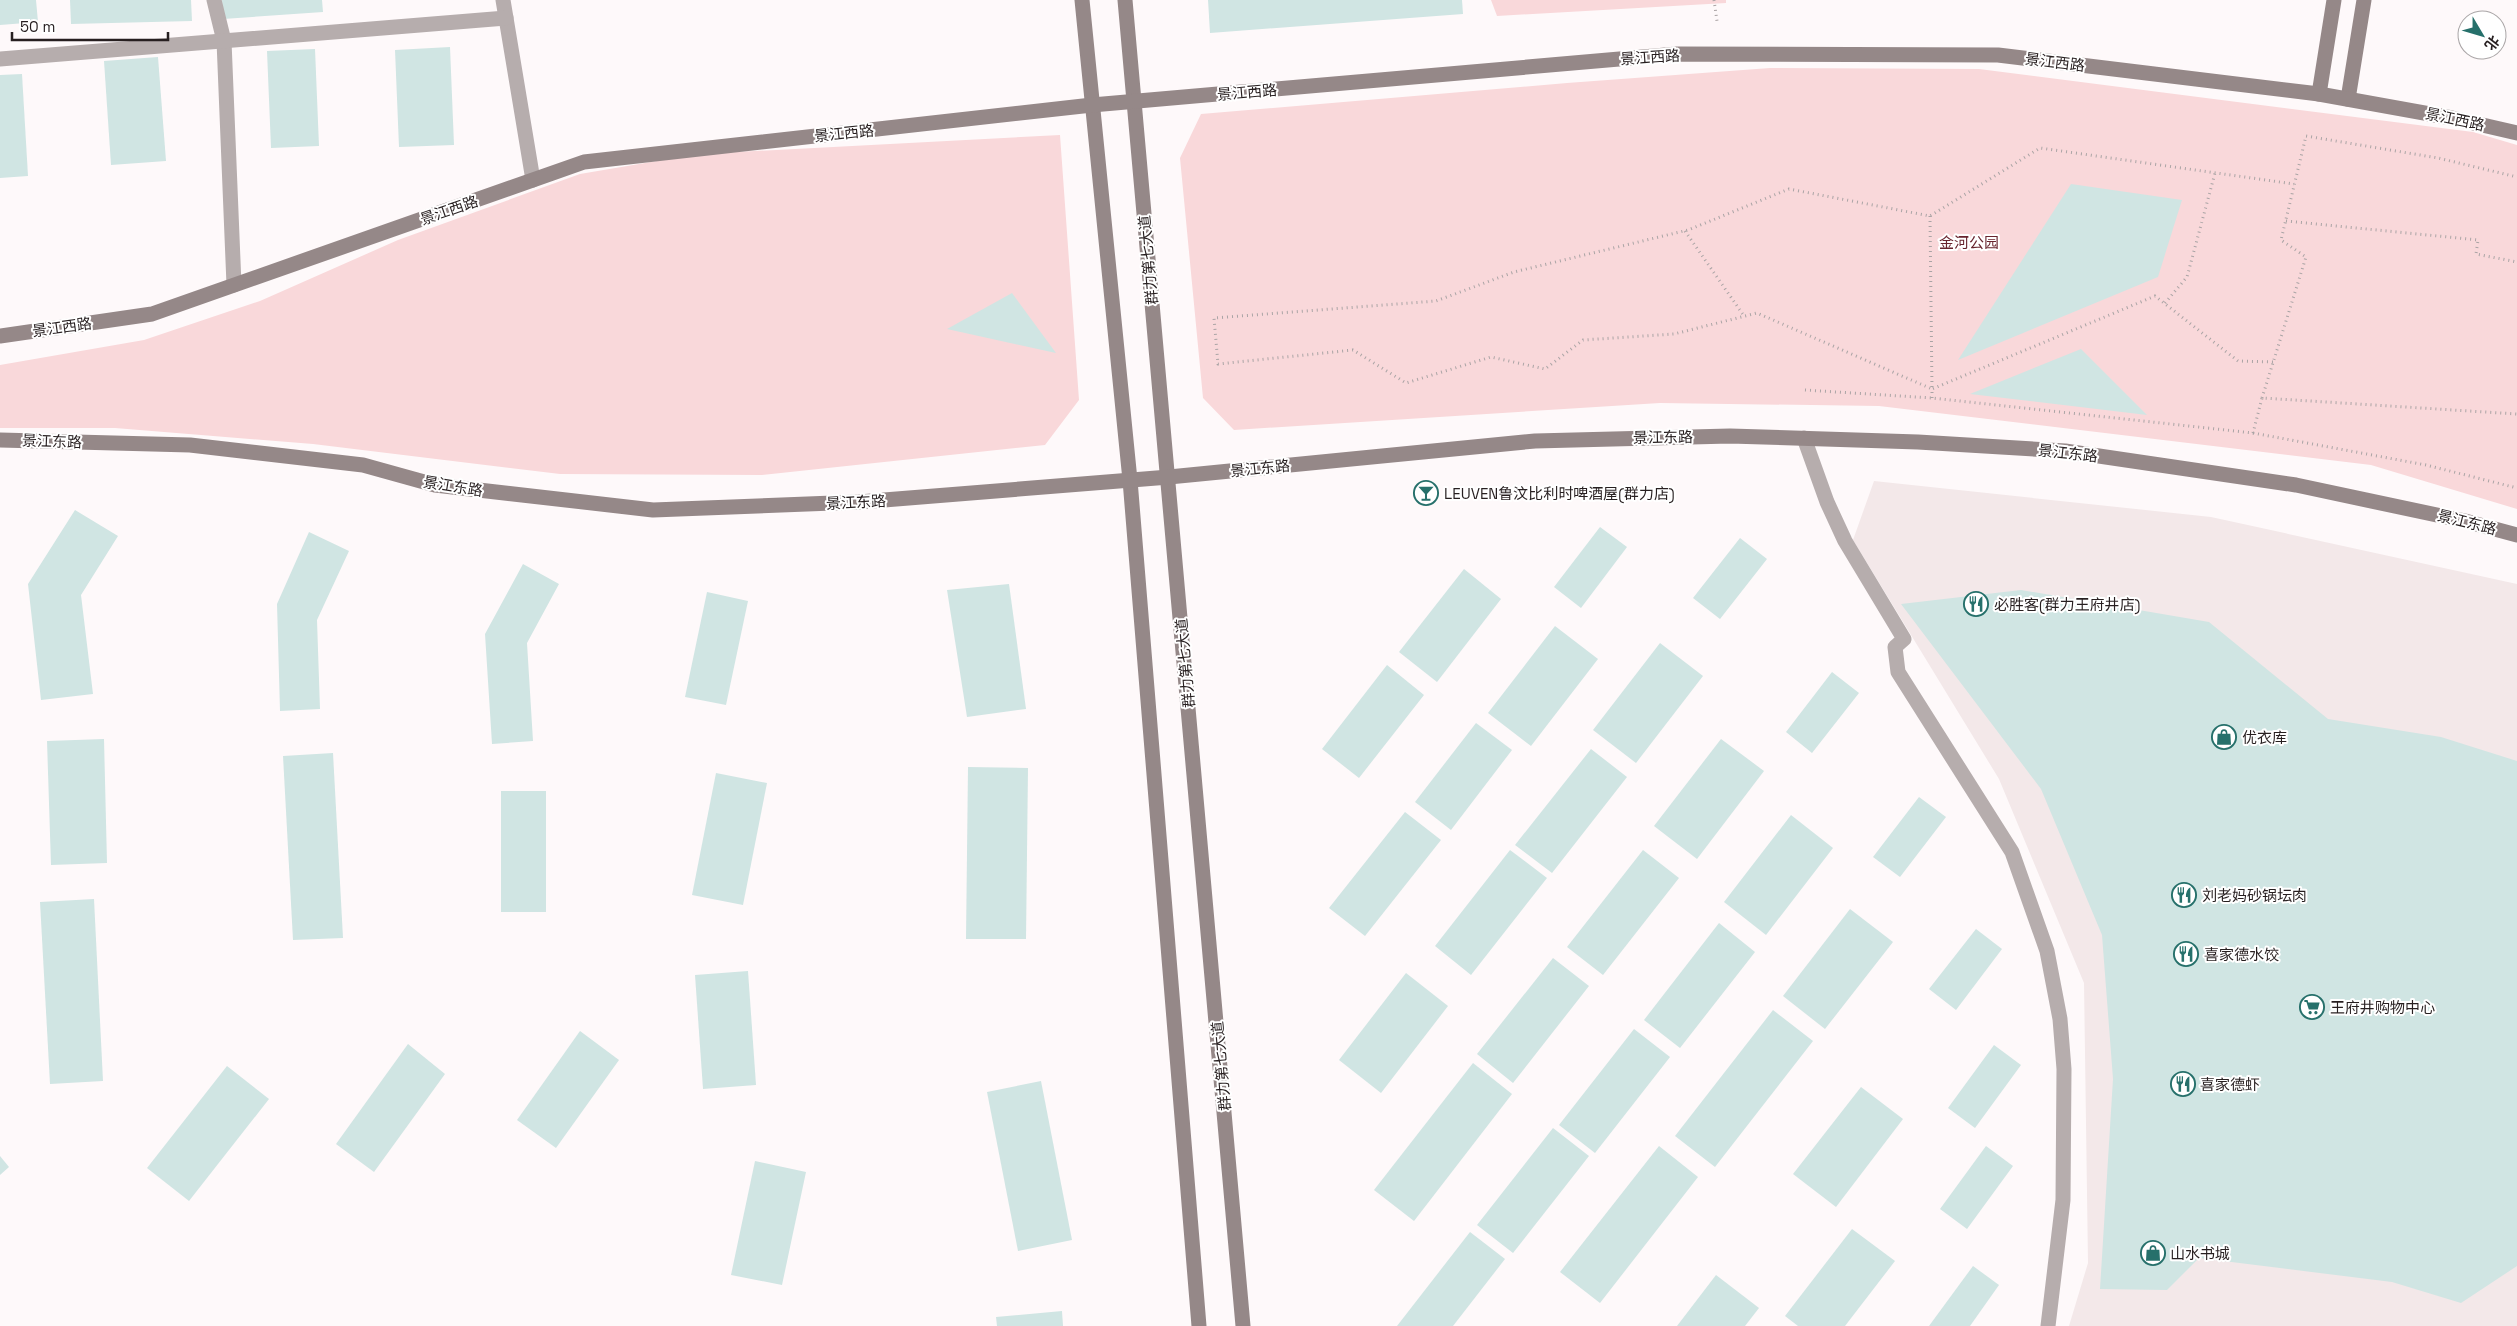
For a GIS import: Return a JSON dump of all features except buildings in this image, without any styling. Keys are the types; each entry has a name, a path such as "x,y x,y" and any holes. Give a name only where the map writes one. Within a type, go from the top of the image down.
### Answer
{"main road":[{"path":"1082,0 1130,480 1199,1326"},
{"name":"群力第七大道","path":"1125,0 1243,1326"},
{"path":"2319,94 2334,0"},
{"path":"2348,99 2364,0"},
{"name":"景江西路","path":"0,336 152,314 584,162 1092,105 1677,54 1998,55 2319,94 2452,118 2517,133"},
{"name":"景江东路","path":"0,440 200,446 363,465 435,486 653,510 859,502 1168,477 1535,442 1661,437 1804,438 1918,442 2065,451 2179,466 2350,495 2517,535"}],"street":[{"path":"214,0 224,41 234,285"},
{"path":"503,0 533,180"},
{"path":"0,59 506,18"},
{"path":"1804,438 1826,502 1846,541 1904,639 1895,647 1898,672 2012,852 2047,951 2060,1019 2064,1069 2063,1200 2048,1326"}],"path":[{"path":"1714,0 1717,21"},
{"path":"2253,433 2306,257 2281,240 2306,136 2438,158 2517,177"},
{"path":"2273,362 2238,361 2155,296 1932,389 1757,313 1674,334 1583,340 1545,369 1491,357 1406,383 1353,350 1218,364 1214,318 1436,301 1514,272 1685,230 1789,189 1930,216 2040,148 2294,184"},
{"path":"2165,304 2187,277 2215,173"},
{"path":"1930,216 1932,398"},
{"path":"2286,221 2478,240 2476,254 2517,262"},
{"path":"1685,230 1744,316"},
{"path":"1805,390 1932,398 2253,433 2426,465 2517,488"},
{"path":"2262,398 2517,414"}],"shaded area":[{"name":"王府井购物中心","path":"1874,481 2211,517 2517,584 2517,1326 2069,1326 2088,1263 2084,983 1999,779 1853,540"}],"green space":[{"path":"1491,0 1726,0 1726,3 1497,16"},
{"name":"金河公园","path":"1770,68 1979,69 2473,132 2517,145 2517,509 2371,465 1879,406 1660,403 1234,430 1203,398 1180,158 1201,114"},
{"path":"1060,135 1079,400 1045,445 762,475 560,474 313,444 115,428 0,428 0,365 144,340 260,301 398,240 580,174 698,154"}],"place":[{"name":"LEUVEN鲁汶比利时啤酒屋(群力店)","path":"1426,493"},
{"name":"必胜客(群力王府井店)","path":"1976,604"},
{"name":"优衣库","path":"2224,737"},
{"name":"刘老妈砂锅坛肉","path":"2184,895"},
{"name":"喜家德水饺","path":"2186,954"},
{"name":"王府井购物中心","path":"2312,1007"},
{"name":"喜家德虾","path":"2183,1084"},
{"name":"山水书城","path":"2153,1253"}]}
